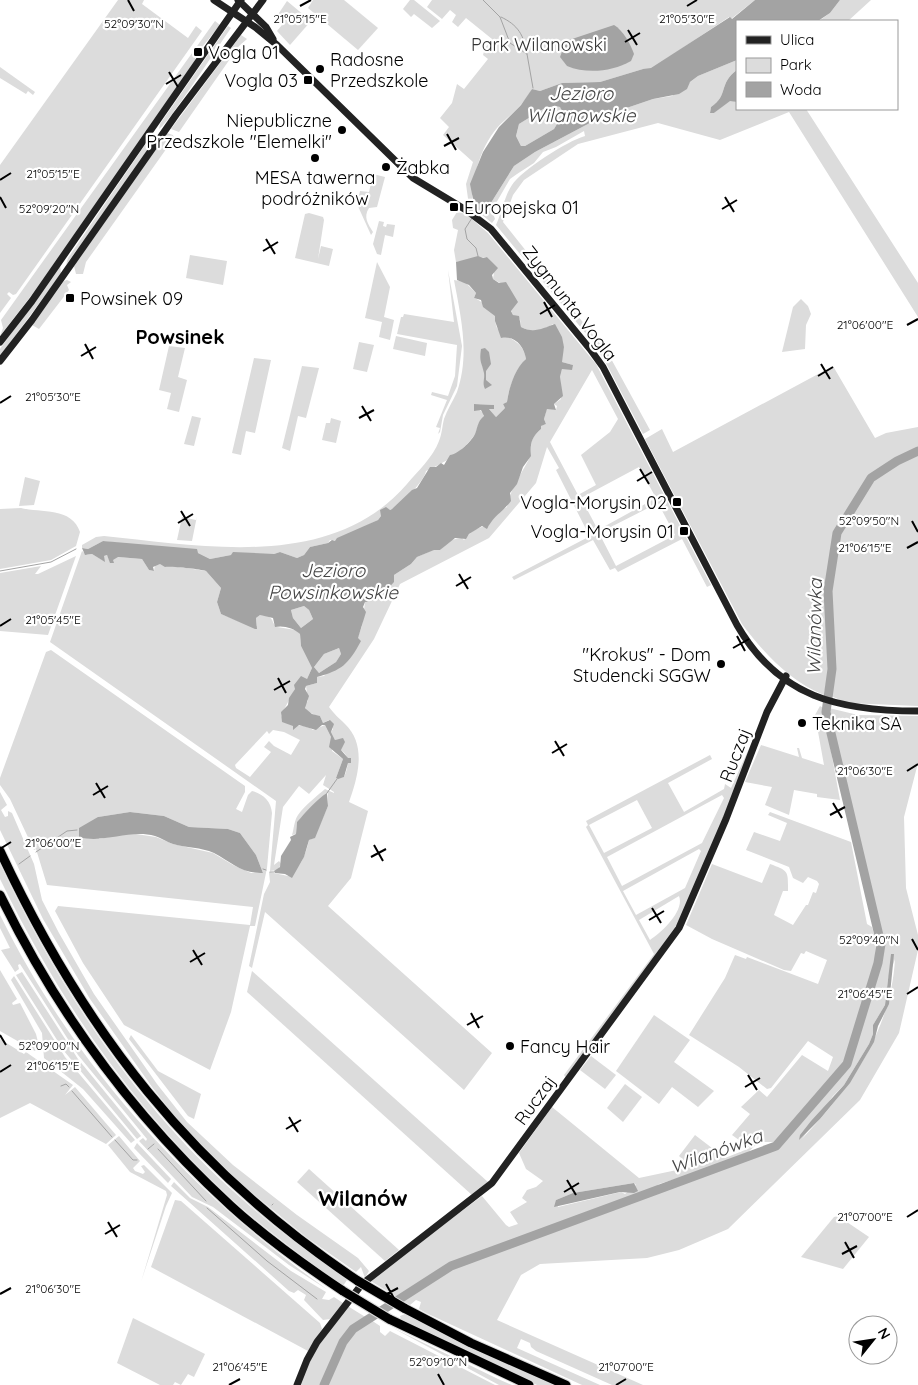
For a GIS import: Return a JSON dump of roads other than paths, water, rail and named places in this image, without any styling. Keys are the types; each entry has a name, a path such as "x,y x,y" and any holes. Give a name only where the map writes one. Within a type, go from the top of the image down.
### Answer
{"highway":[{"path":"0,851 45,941 79,999 108,1042 162,1112 211,1164 260,1209 317,1254 358,1281 404,1308 471,1343 566,1385"},
{"path":"0,895 41,971 75,1026 107,1070 180,1156 231,1207 274,1242 343,1291 389,1319 529,1385"}],"street":[{"name":"Zygmunta Vogla","path":"214,0 246,21 277,45 413,178 466,210 500,239 598,359 737,625 754,649 786,678 821,699 867,710 918,711"},
{"path":"0,361 32,320 176,115 263,0"},
{"name":"Zygmunta Vogla","path":"240,1 266,27 277,45"},
{"path":"0,342 32,301 240,1"},
{"name":"Ruczaj","path":"297,1385 306,1360 317,1342 362,1284 492,1183 679,928 726,819 767,712 786,678"}],"water":[{"name":"Jezioro Wilanowskie","path":"755,0 840,0 830,13 820,20 736,20 736,60 698,76 690,82 687,89 679,94 653,99 603,116 535,152 514,166 489,206 477,211 475,209 470,184 483,152 499,127 521,105 532,89 540,91 562,83 600,82 651,68 730,17 732,19","holes":["560,107 563,114 554,129 525,146 521,146 516,136 519,124 545,108"]},
{"path":"614,25 631,46 634,54 631,61 616,68 591,71 574,69 567,66 560,57 566,41"},
{"path":"736,71 736,102 730,101 714,113 710,113 711,107 717,103 731,75"},
{"name":"Jezioro Powsinkowskie","path":"478,256 487,257 498,268 492,275 493,279 499,283 506,282 518,302 511,311 513,315 519,316 521,327 534,330 555,324 562,337 564,347 562,362 573,365 572,370 562,369 560,377 563,396 554,404 556,410 547,409 544,419 546,424 541,426 541,429 533,438 531,456 523,467 517,484 510,493 511,501 508,505 487,529 482,526 469,534 466,539 455,538 440,550 434,550 417,557 411,564 394,575 394,582 383,594 377,594 372,601 365,602 363,607 366,612 358,638 361,641 352,656 344,665 333,672 317,677 317,683 306,686 305,689 309,696 305,708 312,714 320,716 323,723 330,720 334,724 331,732 335,740 343,738 345,742 341,750 348,758 351,758 351,763 348,763 344,777 338,779 336,778 343,759 329,747 331,737 325,725 316,730 299,725 293,730 293,726 282,722 281,712 288,705 289,698 295,689 294,685 301,676 307,679 312,668 301,646 300,634 288,627 275,627 273,618 260,615 256,618 257,629 255,629 221,614 217,602 221,588 206,571 165,567 160,564 153,567 154,571 149,570 142,559 118,557 113,560 114,563 110,563 107,555 104,556 105,562 92,554 85,555 82,548 88,549 103,541 197,549 198,553 210,559 231,555 233,552 274,554 280,552 297,558 304,555 310,547 328,543 332,540 335,541 337,538 378,520 381,516 380,510 386,507 390,510 392,509 412,490 417,488 430,467 436,467 441,463 444,465 450,455 471,441 479,422 484,416 481,410 474,411 474,404 494,405 494,409 489,409 496,417 505,408 503,404 507,402 513,379 526,359 518,342 511,338 501,338 495,316 483,307 481,300 474,298 476,293 469,285 457,280 456,262","holes":["304,606 309,610 313,619 301,628 293,618 291,610","339,648 341,654 336,662 319,673 314,667 324,654"]},
{"path":"485,348 489,352 491,364 486,371 486,380 492,385 485,389 480,357 481,349"},
{"path":"327,793 328,806 315,838 309,840 304,857 292,878 285,874 275,873 274,871 280,867 281,856 291,840 290,837 296,834 297,822 315,802"},
{"path":"130,812 164,816 189,827 228,829 240,833 256,855 263,873 249,872 209,851 173,844 145,834 98,839 79,837 79,828 98,817"},
{"path":"891,954 894,954 889,1004 878,1026 874,1042 850,1083 820,1119 799,1140 800,1135 811,1121 844,1085 869,1044 873,1034 873,1025 885,1005"},
{"path":"634,1183 638,1191 634,1193 620,1192 554,1207 556,1200 573,1193"}],"waterway":[{"path":"483,0 500,17 510,43 527,54 533,88"},
{"path":"501,17 512,23 519,31 527,54"},
{"path":"472,218 465,229 467,239 476,248 478,256"},
{"name":"Wilanówka","path":"324,1385 343,1342 353,1329 451,1266 776,1146 847,1064 878,963 881,944 826,712 832,669 828,591 837,533 871,478 897,461 918,451"},
{"path":"0,571 51,562 76,549"},
{"path":"327,793 337,779"},
{"path":"36,852 67,831 77,830"},
{"path":"19,864 30,856"},
{"path":"61,1086 66,1084 69,1087"},
{"path":"72,1091 112,1137"},
{"path":"115,1140 133,1160 137,1160"},
{"path":"148,1149 154,1144"},
{"path":"158,1149 206,1201"},
{"path":"207,1208 267,1261 317,1299"}],"place":[{"name":"Vogla 01","path":"198,52"},
{"name":"Radosne Przedszkole","path":"320,69"},
{"name":"Vogla 03","path":"308,80"},
{"name":"Niepubliczne Przedszkole \"Elemelki\"","path":"342,130"},
{"name":"MESA tawerna podróżników","path":"315,158"},
{"name":"Żabka","path":"386,167"},
{"name":"Europejska 01","path":"454,207"},
{"name":"Powsinek 09","path":"70,298"},
{"name":"Vogla-Morysin 02","path":"677,502"},
{"name":"Vogla-Morysin 01","path":"684,531"},
{"name":"\"Krokus\" - Dom Studencki SGGW","path":"721,664"},
{"name":"Teknika SA","path":"802,723"},
{"name":"Fancy Hair","path":"510,1046"}],"district":[{"name":"Powsinek","path":"180,336"},
{"name":"Wilanów","path":"363,1198"}],"park label":[{"name":"Park Wilanowski","path":"539,44"}]}
